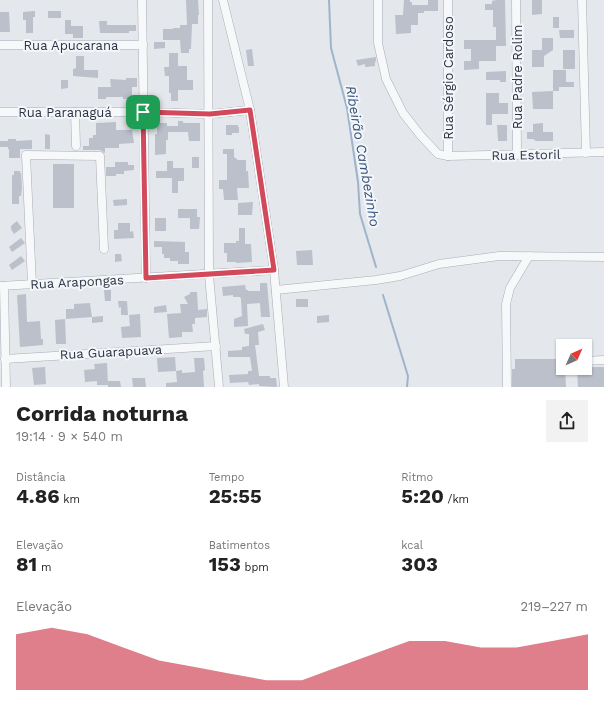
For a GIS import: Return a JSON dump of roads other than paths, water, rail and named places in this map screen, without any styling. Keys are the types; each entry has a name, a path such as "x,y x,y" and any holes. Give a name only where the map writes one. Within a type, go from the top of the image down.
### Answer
{"street":[{"path":"142,0 146,278"},
{"path":"208,0 210,275 218,387"},
{"path":"223,0 250,110 274,270 284,387"},
{"path":"378,0 378,43 386,78 403,113 412,125 438,154 448,156"},
{"name":"Rua Sérgio Cardoso","path":"448,0 448,156"},
{"name":"Rua Padre Rolim","path":"516,0 517,155"},
{"path":"582,0 586,153"},
{"name":"Rua Apucarana","path":"0,45 143,45"},
{"name":"Rua Paranaguá","path":"0,112 143,112 210,114 250,110"},
{"path":"75,112 76,146"},
{"name":"Rua Estoril","path":"448,156 604,152"},
{"path":"32,284 26,155 100,156 104,249"},
{"path":"276,290 382,279 400,276 439,264 499,256 604,257"},
{"path":"507,387 506,304 510,288 529,256"},
{"name":"Rua Arapongas","path":"2,286 210,275 274,270"},
{"path":"2,286 6,387"},
{"name":"Rua Guarapuava","path":"5,359 216,346"},
{"path":"592,360 604,360"}],"waterway":[{"name":"Ribeirão Cambezinho","path":"329,0 331,48 347,108 358,182 360,214 376,267"},
{"name":"Ribeirão Cambezinho","path":"383,295 408,376 407,387"}]}
